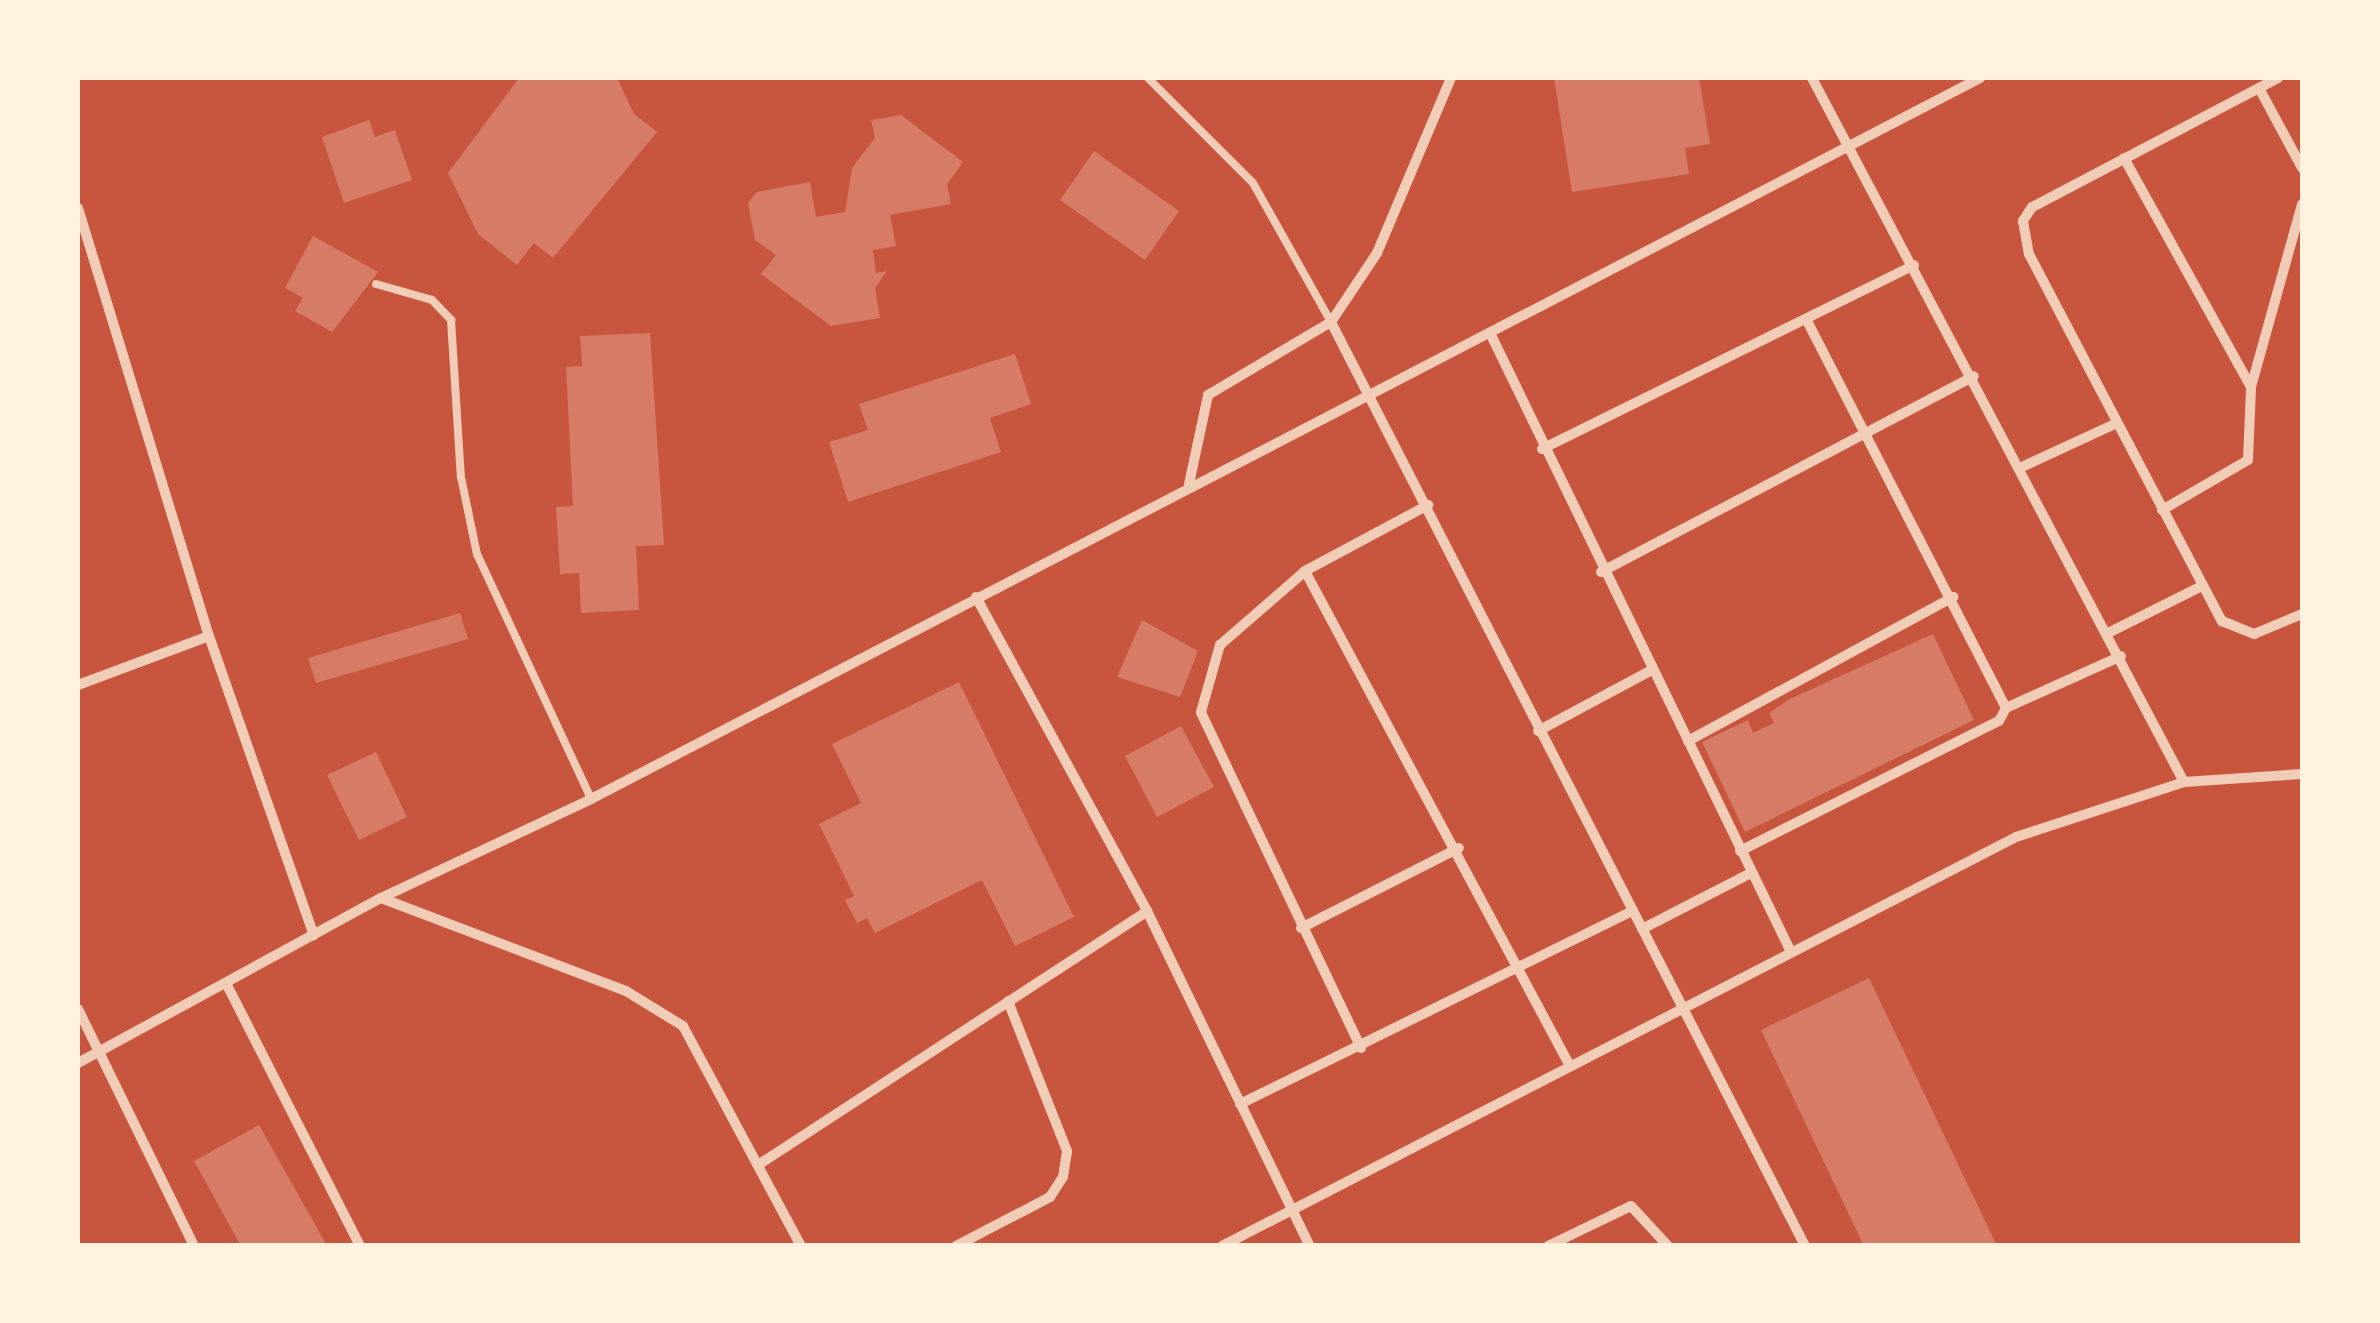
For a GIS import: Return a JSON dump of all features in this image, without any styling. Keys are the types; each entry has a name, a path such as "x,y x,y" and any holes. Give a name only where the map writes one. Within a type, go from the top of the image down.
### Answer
{"street":[{"path":"1189,484 1208,395 1331,322 1377,253 1451,78"},
{"path":"1812,78 2024,466 2184,782"},
{"path":"2278,78 2124,158 2023,221 2029,254 2202,586 2239,633 2302,614"},
{"path":"78,1063 382,898 591,800 1189,484 1492,337 1851,149 1973,79"},
{"path":"2259,88 2302,168"},
{"path":"2124,158 2250,387"},
{"path":"2162,510 2248,460 2250,387 2302,204"},
{"path":"78,208 209,636 314,935"},
{"path":"1542,449 1914,266"},
{"path":"1806,318 1953,597 2006,708"},
{"path":"1331,322 1373,393 1538,731 1804,1246"},
{"path":"1492,337 1601,572 1790,950"},
{"path":"1601,572 1974,376"},
{"path":"2024,466 2115,424"},
{"path":"1360,1048 1201,712 1220,645 1305,571 1428,505"},
{"path":"1305,571 1459,848 1570,1066"},
{"path":"2108,633 2202,586"},
{"path":"976,597 1147,911 1310,1246"},
{"path":"1688,741 1953,597"},
{"path":"78,685 209,636"},
{"path":"1740,851 1999,721 2006,708 2121,656"},
{"path":"1538,731 1650,671"},
{"path":"1222,1246 1790,950 2016,837 2184,782 2302,774"},
{"path":"1301,928 1459,848"},
{"path":"1642,928 1751,873"},
{"path":"382,898 657,1006 696,1046 761,1163 801,1246"},
{"path":"761,1163 1147,911"},
{"path":"1240,1104 1521,970 1633,911"},
{"path":"226,983 360,1246"},
{"path":"956,1246 1050,1197 1063,1177 1067,1151 1008,1001"},
{"path":"78,1009 194,1246"},
{"path":"1548,1246 1631,1206 1668,1246"}],"lane":[{"path":"1148,78 1253,183 1331,322"},
{"path":"376,284 432,300 451,320 461,477 477,554 591,800"}],"building":[{"path":"519,78 617,78 634,114 657,132 553,258 534,243 517,265 478,234 448,173"},
{"path":"1554,78 1699,78 1710,144 1685,148 1689,174 1572,192"},
{"path":"901,115 963,162 947,184 951,204 890,215 896,246 873,250 876,273 887,271 875,288 880,318 831,326 761,274 776,255 755,240 748,203 757,192 810,182 816,217 845,212 852,168 875,138 871,120"},
{"path":"369,120 375,137 395,130 412,180 344,203 322,137"},
{"path":"1094,151 1179,211 1145,260 1060,200"},
{"path":"313,236 378,272 332,332 295,311 303,298 285,288"},
{"path":"650,333 664,545 636,546 639,610 581,613 579,573 560,574 556,507 573,506 566,367 582,366 580,336"},
{"path":"1015,354 1031,404 990,418 1001,452 848,502 829,442 868,430 859,404"},
{"path":"460,613 468,639 316,683 308,658"},
{"path":"1142,620 1198,651 1180,697 1117,677"},
{"path":"1933,634 1974,720 1745,832 1702,742 1748,720 1753,733 1774,723 1769,713 1790,699"},
{"path":"959,682 1074,917 1015,946 982,880 875,933 867,918 857,923 845,900 854,896 819,824 861,803 832,744"},
{"path":"1181,726 1214,787 1157,817 1125,756"},
{"path":"376,752 407,817 359,840 327,775"},
{"path":"1869,978 1997,1246 1864,1246 1761,1030"},
{"path":"259,1125 324,1246 241,1246 194,1161"}]}
